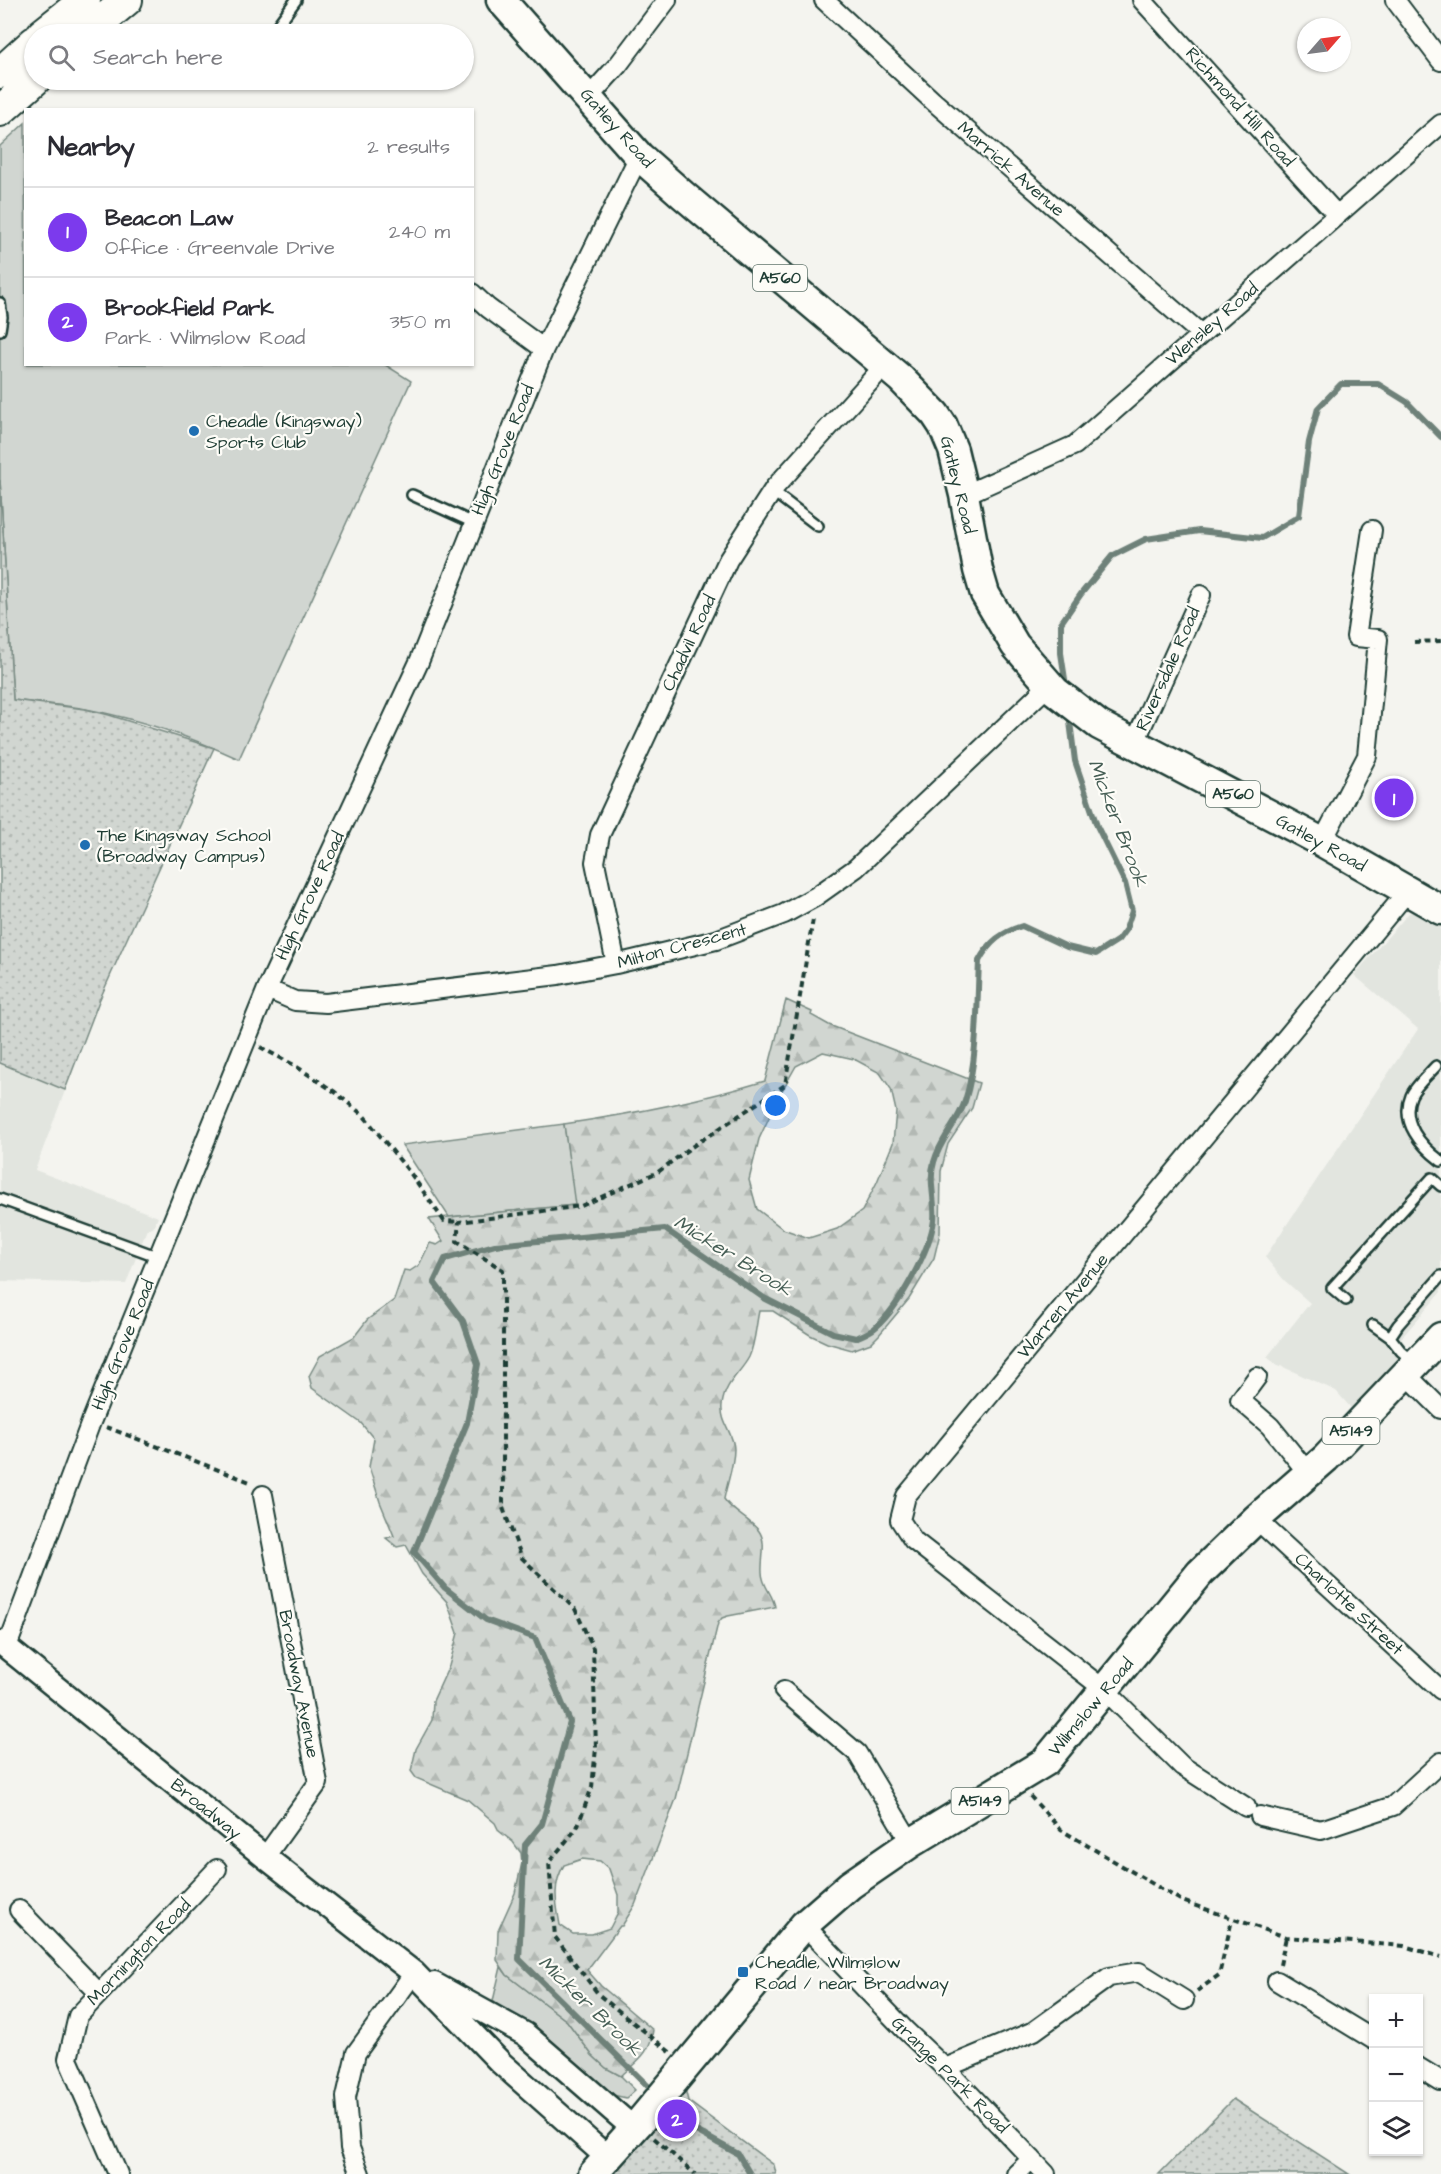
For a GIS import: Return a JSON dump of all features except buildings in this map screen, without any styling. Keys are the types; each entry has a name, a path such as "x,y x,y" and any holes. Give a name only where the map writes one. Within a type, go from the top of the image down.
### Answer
{"highway":[{"path":"55,24 85,0"},
{"path":"98,24 127,0"},
{"path":"0,73 24,51"},
{"path":"0,111 24,90"}],"main road":[{"name":"Gatley Road","path":"501,0 639,156 926,402 943,426 953,450 985,594 1015,645 1052,688 1100,725 1322,842 1441,910"},
{"name":"Wilmslow Road","path":"601,2166 804,1924 850,1885 911,1843 1045,1762 1200,1574 1256,1519 1326,1458 1441,1337"}],"street":[{"path":"589,98 618,65 667,0"},
{"name":"Marrick Avenue","path":"824,0 933,101 1201,334"},
{"name":"Richmond Hill Road","path":"1142,0 1337,215"},
{"path":"1395,0 1441,61"},
{"name":"Wensley Road","path":"964,495 1075,445 1441,124"},
{"name":"High Grove Road","path":"3,1644 267,989 419,662 544,349 639,156"},
{"path":"474,295 488,308 544,349"},
{"name":"Chadvil Road","path":"616,964 595,862 600,835 728,560 772,491 885,365"},
{"path":"1322,842 1367,756 1378,639 1356,637 1372,530"},
{"name":"Riversdale Road","path":"1134,744 1201,595"},
{"name":"Milton Crescent","path":"267,989 295,1000 326,1004 558,975 616,964 716,940 784,914 814,897 856,868 1052,688"},
{"name":"Warren Avenue","path":"1407,892 906,1496 900,1520 913,1540 1105,1690 1182,1766 1253,1812 1321,1830 1392,1806 1441,1762"},
{"path":"1411,1369 1441,1409"},
{"path":"1257,1377 1240,1400 1270,1426 1308,1473"},
{"name":"Broadway Avenue","path":"263,1495 318,1783 266,1857"},
{"name":"Charlotte Street","path":"1256,1519 1441,1690"},
{"name":"Broadway","path":"3,1644 266,1857 414,1973 601,2166"},
{"path":"784,1691 857,1753 911,1843"},
{"name":"Mornington Road","path":"118,2174 68,2059 78,2016 217,1869"},
{"path":"19,1910 99,1993"},
{"name":"Grange Park Road","path":"804,1924 1046,2174"},
{"path":"945,2068 1034,2031 1109,1977 1139,1972 1184,2000"},
{"path":"360,2174 350,2148 346,2097 356,2053 414,1973"},
{"name":"Broadway","path":"414,1973 525,2034 639,2122"},
{"path":"1278,1980 1369,2037"},
{"path":"1423,2070 1441,2081"},
{"path":"1016,2174 1032,2159"}],"lane":[{"path":"278,24 296,0"},
{"path":"0,303 2,317 0,330"},
{"path":"772,491 818,526"},
{"path":"412,495 474,524"},
{"path":"1436,1066 1411,1095 1408,1117 1412,1130 1441,1161"},
{"path":"1346,1300 1332,1288 1432,1178 1441,1186"},
{"path":"0,1199 159,1257"},
{"path":"1390,1337 1441,1276"},
{"path":"1373,1324 1390,1337 1411,1369"}],"path":[{"path":"1414,642 1441,641"},
{"path":"246,1039 294,1065 335,1092 364,1116 411,1174 444,1221 459,1222 581,1206 658,1172 784,1085 811,935 814,897"},
{"path":"459,1222 457,1241 503,1270 503,1508 522,1558 575,1609 593,1648 596,1748 592,1787 577,1828 549,1862 555,1936 599,1995 684,2068"},
{"path":"91,1422 255,1484 263,1495"},
{"path":"1015,1780 1061,1830 1182,1901 1286,1937 1404,1946 1441,1957"},
{"path":"1184,2000 1219,1975 1232,1920"},
{"path":"1278,1980 1286,1937"},
{"path":"639,2122 695,2174"}],"shaded area":[{"name":"The Kingsway School (Broadway Campus)","path":"0,480 125,943 99,1001 35,1170 158,1217 153,1228 147,1229 126,1284 0,1281"},
{"path":"1415,912 1441,927 1441,1292 1391,1350 1402,1360 1351,1408 1336,1391 1279,1367 1267,1357 1310,1303 1284,1280 1265,1257 1418,1029 1354,975 1409,913"}],"green space":[{"name":"Cheadle (Kingsway) Sports Club","path":"24,124 24,366 387,366 411,381 239,759 145,723 86,709 13,700 0,480 0,146"},
{"name":"The Kingsway School (Broadway Campus)","path":"0,480 13,700 85,709 214,748 99,1001 65,1090 0,1063"},
{"path":"786,1000 812,1012 811,1015 829,1025 979,1083 972,1108 948,1144 941,1171 940,1233 934,1258 909,1299 871,1343 852,1350 827,1343 810,1335 773,1311 759,1311 749,1357 726,1390 722,1411 732,1438 734,1455 724,1499 755,1526 761,1535 762,1577 775,1607 728,1616 722,1618 718,1623 676,1799 635,1905 622,1926 587,1970 601,1986 653,2030 646,2051 621,2076 606,2068 592,2055 567,2021 507,1975 497,1960 498,1931 515,1893 522,1863 521,1853 513,1842 499,1831 495,1823 468,1800 416,1778 411,1771 416,1749 432,1720 433,1701 449,1666 458,1633 447,1602 422,1574 406,1545 397,1547 386,1538 394,1536 369,1467 374,1439 361,1423 312,1388 309,1376 320,1356 354,1337 367,1320 394,1300 404,1270 410,1271 419,1265 430,1243 437,1245 443,1241 429,1219 575,1205 564,1124 665,1106 765,1081","holes":["823,1052 854,1059 880,1073 891,1089 896,1111 893,1143 862,1211 837,1229 809,1238 783,1229 757,1209 749,1180 759,1139 796,1066","582,1859 600,1861 609,1869 618,1895 618,1912 610,1928 592,1934 573,1934 560,1925 557,1909 556,1887 560,1872 564,1865"]},
{"path":"564,1124 576,1205 449,1217 402,1145"},
{"path":"501,1967 507,1975 567,2021 592,2055 606,2068 621,2076 635,2090 626,2098 613,2095 493,2001"},
{"path":"681,2072 688,2101 774,2165 776,2174 593,2174"},
{"path":"1233,2099 1349,2174 1159,2174"}],"waterway":[{"name":"Micker Brook","path":"1066,686 1061,653 1061,623 1112,556 1146,539 1199,531 1262,538 1299,516 1309,442 1318,408 1341,384 1378,384 1407,402 1441,437"},
{"name":"Micker Brook","path":"655,2093 519,1959 525,1845 542,1824 570,1722 535,1638 486,1620 445,1588 414,1552 467,1423 478,1364 463,1321 434,1282 445,1259 495,1245 665,1229 764,1298 833,1333 856,1338 876,1327 894,1306 912,1277 931,1232 934,1220 932,1169 940,1146 962,1109 969,1085 976,1032 979,961 983,954 1008,931 1022,926 1067,947 1096,954 1118,940 1126,929 1132,911 1125,883 1097,826 1075,761 1069,714"},
{"name":"Micker Brook","path":"665,2102 689,2127 738,2154 750,2174"}],"place":[{"name":"Cheadle (Kingsway) Sports Club","path":"194,431"},
{"name":"Beacon Law","path":"1394,798"},
{"name":"The Kingsway School (Broadway Campus)","path":"85,845"},
{"name":"Cheadle, Wilmslow Road / near Broadway","path":"743,1972"},
{"name":"Brookfield Park","path":"677,2119"}]}
